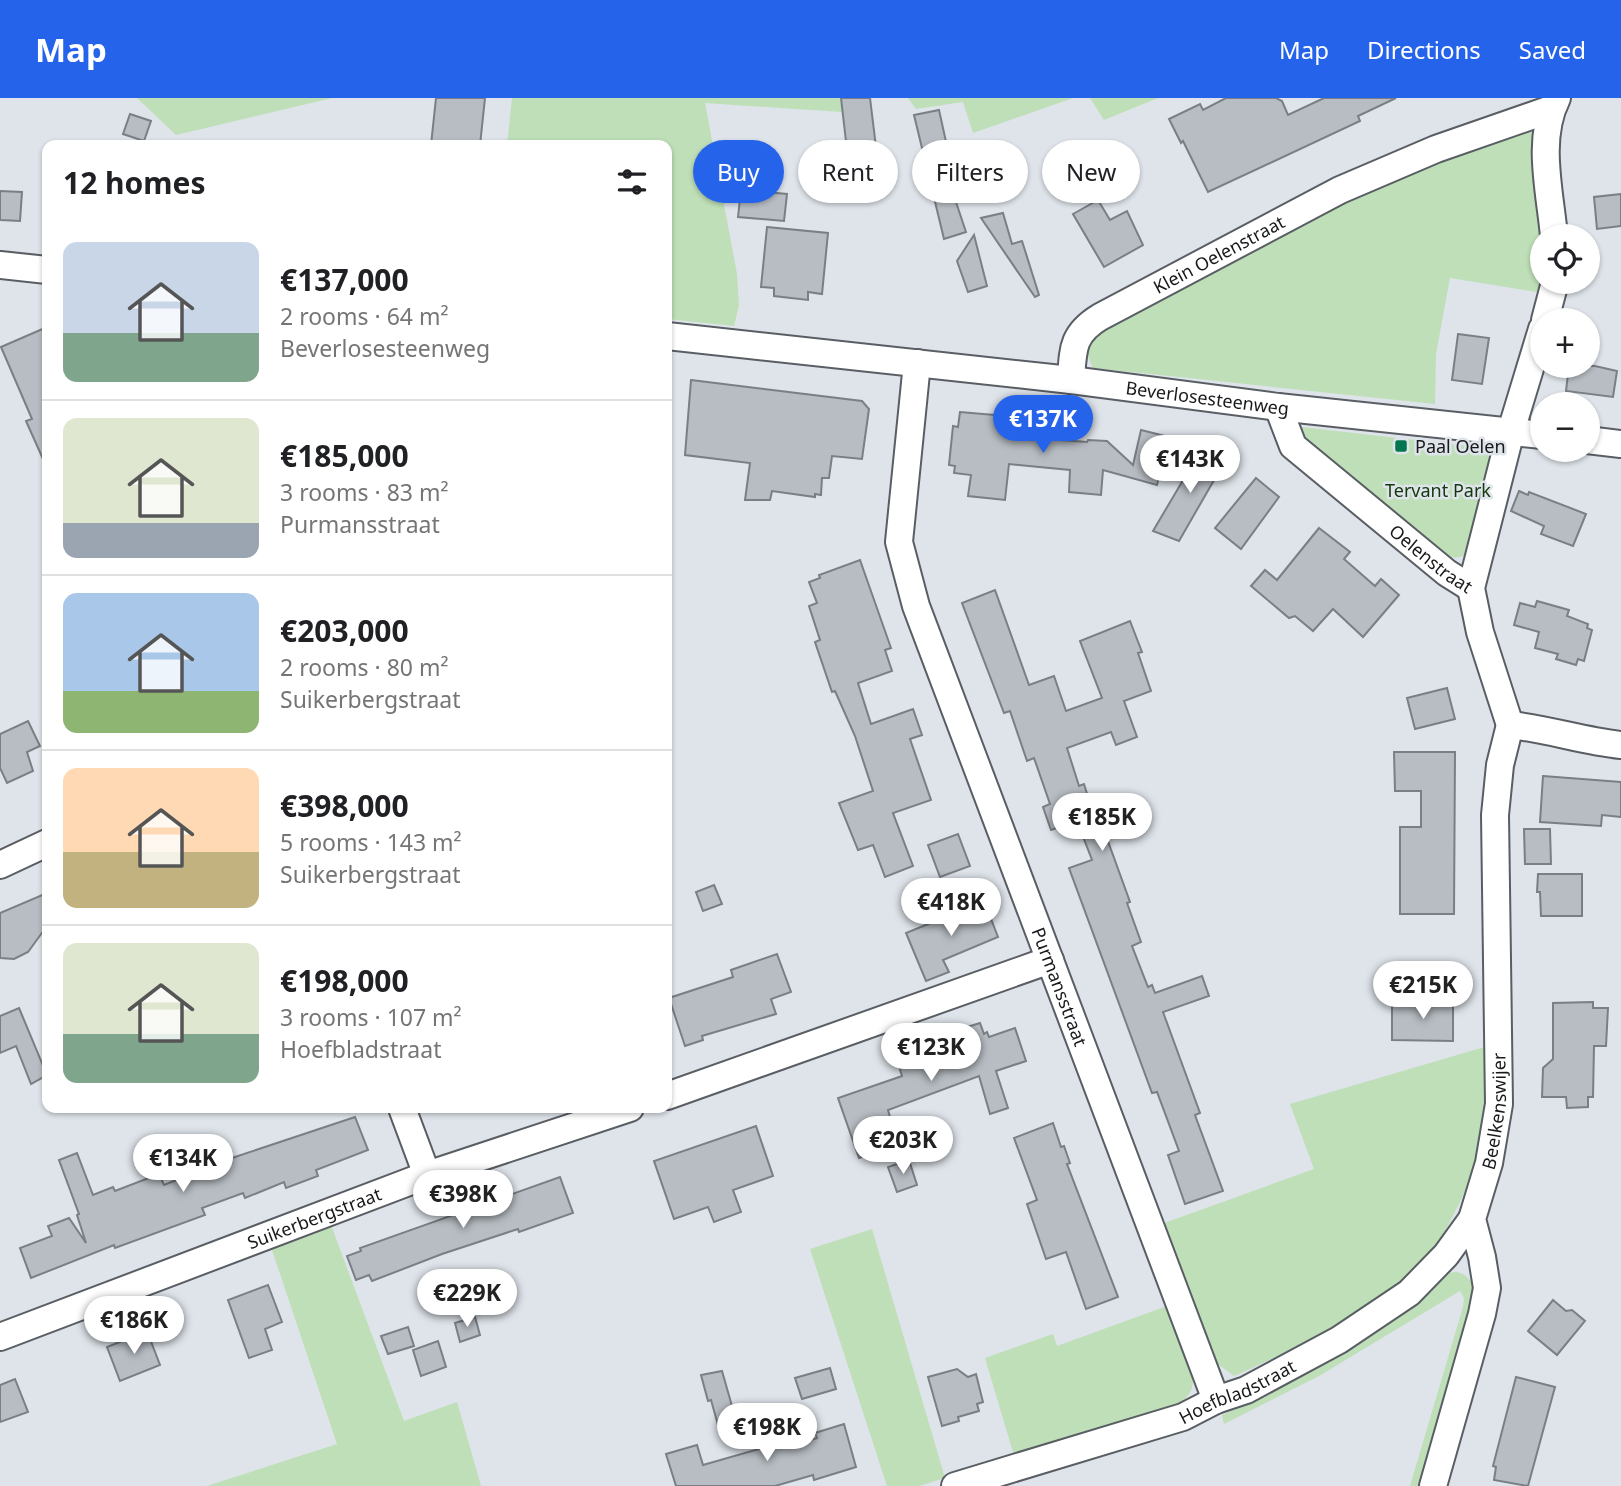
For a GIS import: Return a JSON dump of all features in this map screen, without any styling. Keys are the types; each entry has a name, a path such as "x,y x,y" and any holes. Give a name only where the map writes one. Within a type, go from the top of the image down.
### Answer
{"street":[{"path":"1553,224 1545,138 1554,104"},
{"name":"Klein Oelenstraat","path":"1071,380 1075,344 1081,332 1100,317 1340,190 1436,149 1554,104"},
{"path":"0,265 42,269"},
{"name":"Beverlosesteenweg","path":"672,337 1530,433"},
{"name":"Purmansstraat","path":"917,363 899,542 916,606 1216,1400"},
{"path":"1471,588 1511,431 1530,368"},
{"name":"Oelenstraat","path":"1278,407 1293,446 1447,573 1471,588 1480,632 1510,725"},
{"path":"1600,442 1621,444"},
{"path":"1510,725 1621,745"},
{"name":"Beelkenswijer","path":"1472,1219 1489,1163 1499,1104 1495,815 1500,765 1510,725"},
{"path":"0,864 42,846"},
{"path":"672,1094 1050,960"},
{"path":"404,1113 427,1175"},
{"name":"Suikerbergstraat","path":"0,1337 427,1175 615,1113"},
{"path":"1433,1486 1487,1288 1472,1219"},
{"name":"Hoefbladstraat","path":"955,1486 1183,1417 1216,1400 1246,1390 1339,1340 1409,1293 1446,1255 1472,1219"}],"green space":[{"path":"137,98 332,98 176,135"},
{"path":"512,98 840,98 842,112 705,103 712,140 693,140 693,203 724,203 737,274 739,305 734,326 672,320 672,140 508,140"},
{"path":"908,98 1073,98 973,133 963,102 916,109"},
{"path":"1090,98 1158,98 1104,120"},
{"path":"1522,128 1530,131 1534,137 1541,224 1530,224 1530,291 1450,278 1436,354 1435,404 1093,368 1088,347 1098,328 1289,226"},
{"name":"Tervant Park","path":"1301,427 1485,448 1492,463 1472,551 1457,557 1440,554 1297,432"},
{"path":"1488,1046 1486,1110 1474,1167 1445,1232 1416,1270 1394,1290 1343,1323 1234,1376 1211,1359 1156,1226 1314,1169 1290,1104"},
{"path":"331,1225 404,1421 457,1402 481,1486 207,1486 337,1444 271,1247"},
{"path":"872,1229 945,1478 919,1486 887,1486 810,1249"},
{"path":"1457,1272 1469,1279 1476,1292 1423,1486 1410,1486 1463,1307 1464,1298 1460,1291 1319,1376 1224,1424 1222,1415 1344,1353 1403,1312 1445,1273"},
{"path":"1167,1306 1184,1347 1193,1381 1184,1400 1173,1408 1015,1459 985,1358 1053,1334 1057,1346"}],"building":[{"path":"436,98 485,98 481,140 432,140"},
{"path":"841,98 870,98 875,140 846,140"},
{"path":"1226,98 1276,98 1282,101 1288,115 1324,98 1396,98 1358,116 1360,121 1208,192 1169,119 1200,104 1203,110"},
{"path":"939,110 946,140 920,140 914,115"},
{"path":"130,114 151,121 144,140 123,134"},
{"path":"0,191 22,192 20,221 0,220"},
{"path":"784,194 787,194 784,221 738,217 740,203 784,203"},
{"path":"1621,194 1621,226 1600,229 1600,224 1597,224 1594,197"},
{"path":"935,203 956,203 966,232 944,239"},
{"path":"1093,203 1100,203 1110,220 1127,211 1143,245 1104,267 1073,214"},
{"path":"1003,213 1012,244 1022,241 1039,295 1035,297 981,218"},
{"path":"767,227 828,233 822,294 808,292 808,300 774,296 774,288 761,287"},
{"path":"974,235 987,286 968,292 957,261"},
{"path":"42,329 42,457 26,421 32,419 1,347"},
{"path":"1458,334 1489,338 1482,384 1452,380"},
{"path":"1600,367 1617,371 1613,397 1600,395 1600,392 1566,391 1568,378 1600,378"},
{"path":"691,380 862,401 869,409 862,459 832,456 829,478 822,478 821,495 815,494 815,497 772,491 770,500 745,500 750,463 685,455"},
{"path":"960,412 1029,418 1035,423 1049,424 1047,439 1107,441 1133,465 1141,430 1169,437 1157,485 1103,470 1101,495 1069,492 1070,470 1009,464 1005,500 968,496 971,475 954,473 955,466 949,465 953,426 958,427"},
{"path":"1202,448 1225,461 1179,541 1153,531"},
{"path":"1256,478 1279,497 1241,549 1215,528"},
{"path":"1519,491 1528,495 1529,492 1586,514 1573,546 1541,534 1544,526 1511,511"},
{"path":"1319,528 1350,552 1344,559 1375,586 1381,579 1399,595 1363,637 1333,609 1313,631 1295,616 1289,618 1251,586 1265,570 1277,580"},
{"path":"860,560 891,648 885,650 892,671 858,683 871,724 913,709 922,735 910,739 931,800 893,813 913,866 885,877 873,845 858,850 839,803 873,791 855,736 835,691 832,692 815,642 820,640 809,606 817,603 809,582 820,578 819,575"},
{"path":"995,590 1029,685 1054,676 1066,711 1102,698 1080,641 1130,621 1142,652 1138,653 1151,691 1124,701 1137,737 1116,745 1111,732 1067,748 1079,786 1084,784 1093,813 1102,810 1109,831 1105,833 1141,942 1132,946 1148,987 1152,985 1155,993 1202,976 1209,996 1163,1012 1200,1113 1195,1115 1223,1191 1185,1204 1168,1155 1179,1151 1157,1092 1152,1093 1069,868 1092,860 1077,821 1051,830 1043,807 1050,804 1034,758 1027,761 1010,711 1004,713 962,603"},
{"path":"1537,601 1569,610 1567,616 1588,624 1587,628 1592,630 1584,661 1578,659 1576,665 1556,659 1558,654 1535,648 1539,632 1514,625 1520,603 1535,607"},
{"path":"1447,688 1455,719 1415,729 1407,698"},
{"path":"28,721 40,746 27,752 33,771 7,783 0,768 0,734"},
{"path":"1394,752 1455,752 1454,914 1400,914 1400,827 1421,827 1421,791 1395,791"},
{"path":"1543,776 1621,782 1621,817 1602,815 1601,826 1540,822"},
{"path":"1524,829 1550,829 1551,864 1525,864"},
{"path":"958,834 970,866 940,877 928,845"},
{"path":"1538,874 1582,874 1582,916 1541,916 1540,892 1537,892"},
{"path":"714,885 722,904 703,911 696,892"},
{"path":"42,895 42,933 28,952 14,959 0,958 0,913"},
{"path":"984,901 998,937 943,960 949,972 926,981 906,933"},
{"path":"777,954 791,992 771,999 776,1014 702,1036 703,1040 685,1046 672,1007 672,997 733,977 731,970"},
{"path":"1392,1002 1453,1002 1453,1041 1392,1040"},
{"path":"1593,1002 1593,1008 1608,1008 1606,1046 1594,1046 1593,1097 1588,1097 1588,1107 1567,1108 1566,1097 1542,1097 1543,1068 1553,1059 1553,1003"},
{"path":"19,1008 42,1063 42,1078 31,1084 16,1046 0,1053 0,1016"},
{"path":"980,1023 984,1034 987,1032 989,1037 1015,1028 1026,1061 996,1071 1008,1108 990,1114 979,1076 888,1110 893,1127 883,1150 859,1158 838,1098 902,1076 898,1063 968,1039 964,1028"},
{"path":"355,1117 368,1150 316,1170 318,1176 286,1188 284,1182 245,1198 243,1193 202,1208 205,1215 115,1248 114,1245 31,1278 20,1248 52,1236 48,1226 69,1218 86,1243 77,1215 79,1214 59,1160 77,1153 93,1195 113,1187 115,1191 159,1174 164,1185 189,1175 190,1177 229,1159"},
{"path":"1053,1123 1061,1147 1064,1146 1070,1163 1067,1164 1118,1297 1086,1309 1066,1252 1046,1259 1027,1204 1037,1200 1014,1138"},
{"path":"756,1126 773,1176 733,1190 741,1212 714,1222 708,1207 674,1219 654,1161"},
{"path":"909,1160 917,1185 897,1192 888,1167"},
{"path":"560,1177 573,1213 442,1254 372,1281 369,1275 356,1280 347,1256 361,1251 360,1248"},
{"path":"268,1285 282,1322 265,1329 272,1350 249,1358 228,1300"},
{"path":"1553,1300 1585,1321 1557,1355 1528,1331"},
{"path":"475,1317 480,1335 460,1342 455,1323"},
{"path":"408,1327 414,1346 388,1354 381,1336"},
{"path":"147,1331 160,1365 120,1381 107,1347"},
{"path":"438,1341 446,1367 421,1376 413,1350"},
{"path":"830,1368 836,1389 802,1399 795,1378"},
{"path":"957,1369 968,1377 976,1374 983,1402 977,1404 979,1411 958,1417 959,1421 942,1426 928,1377"},
{"path":"722,1371 736,1420 718,1425 701,1375"},
{"path":"1516,1377 1555,1387 1528,1486 1494,1480 1496,1467 1493,1466"},
{"path":"15,1379 28,1412 0,1422 0,1385"},
{"path":"844,1424 856,1467 814,1480 813,1475 775,1486 676,1486 666,1454 697,1445 703,1465 780,1443 782,1448 817,1438 815,1433"}],"place":[{"name":"Paal Oelen","path":"1401,446"}]}
